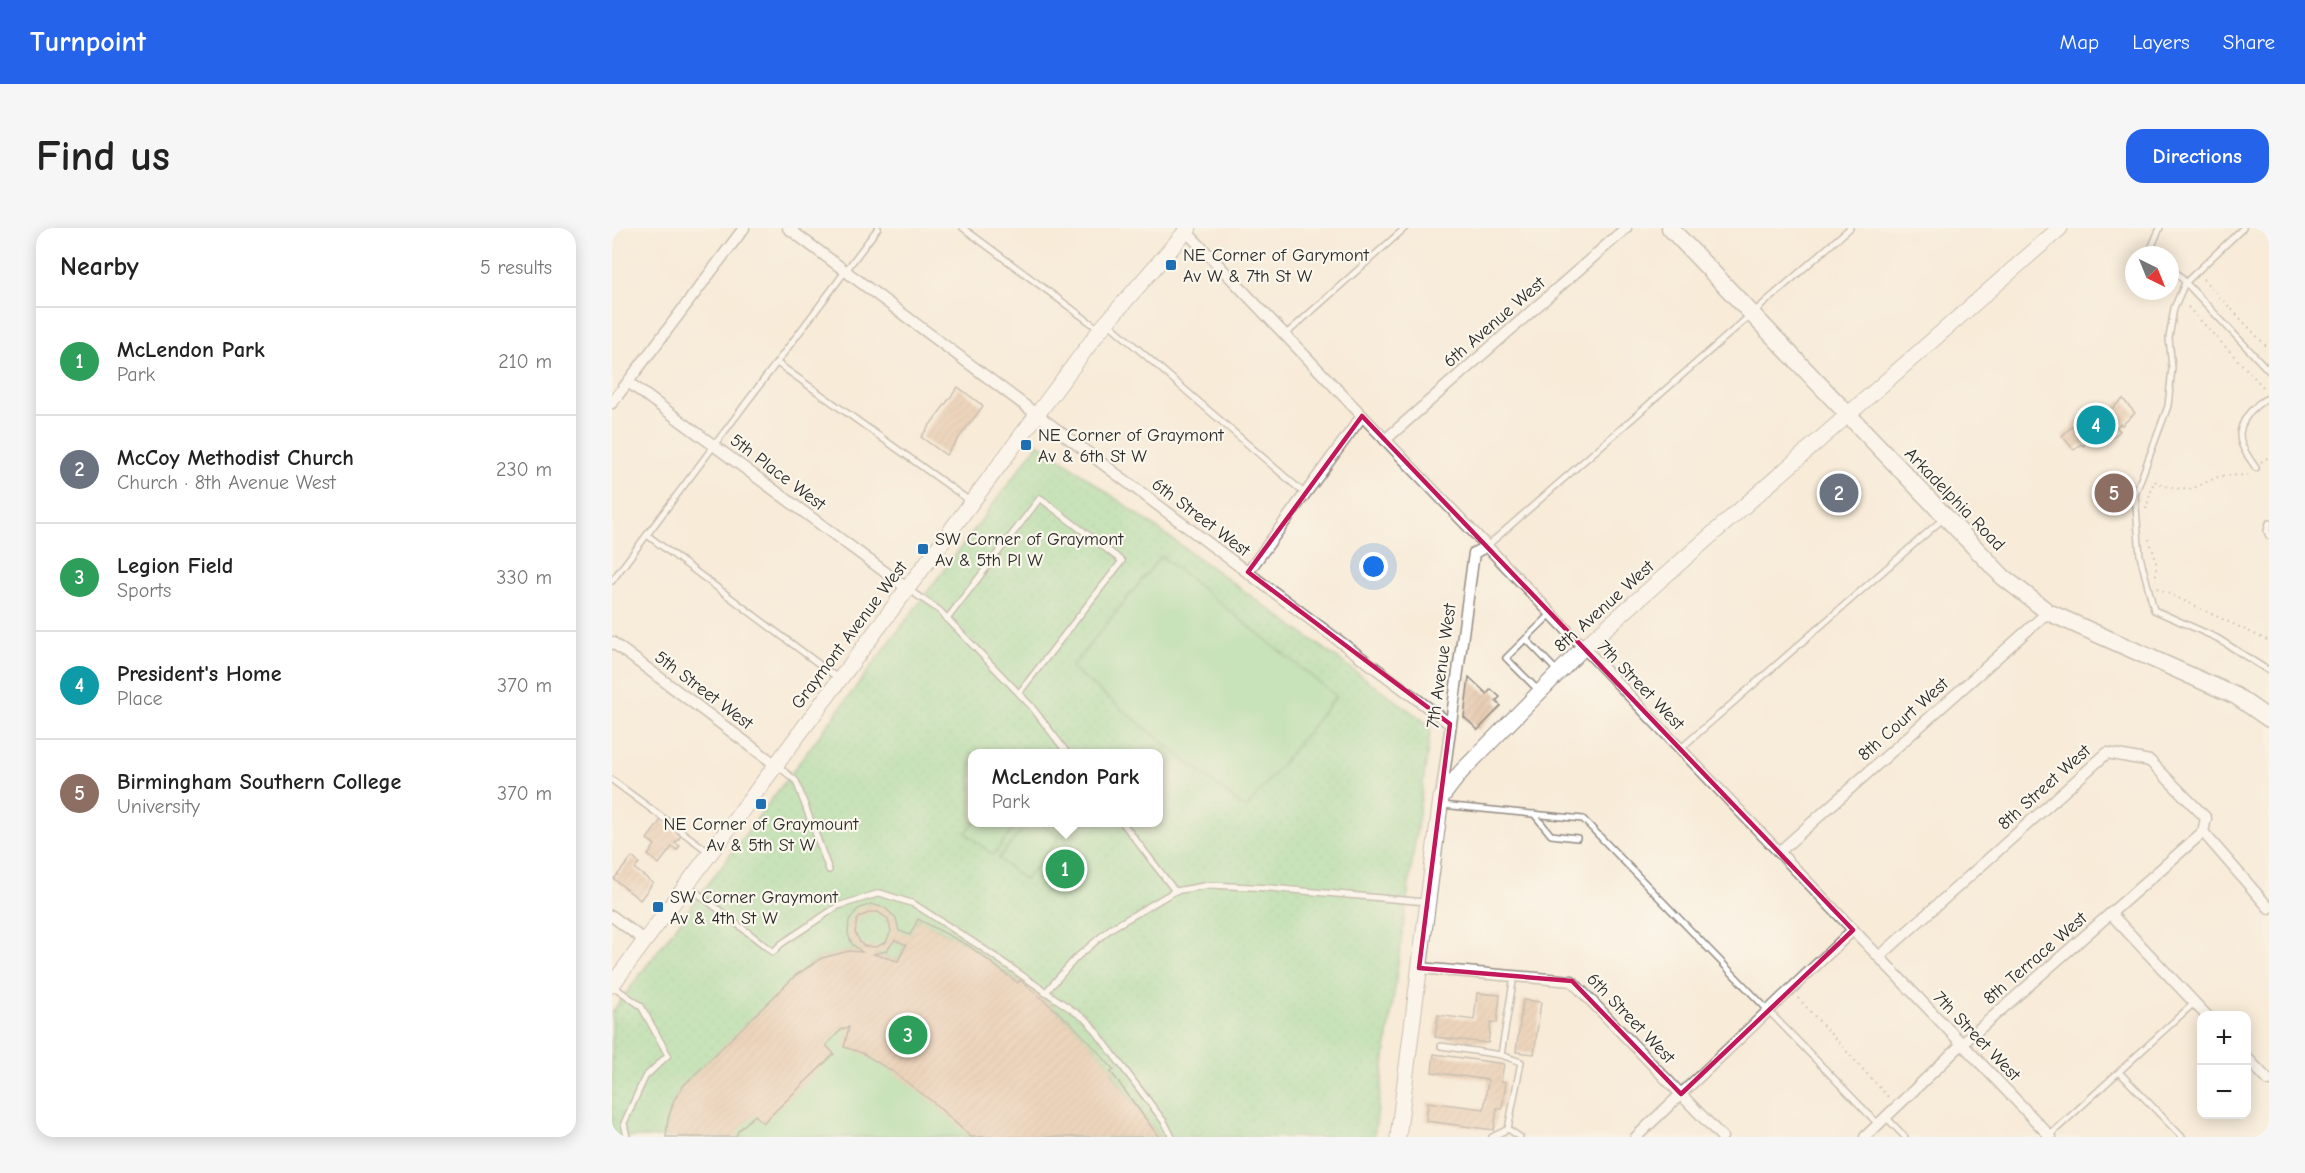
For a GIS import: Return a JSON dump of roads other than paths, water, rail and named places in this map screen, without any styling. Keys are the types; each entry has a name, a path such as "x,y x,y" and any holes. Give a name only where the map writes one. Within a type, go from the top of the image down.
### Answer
{"main road":[{"name":"Arkadelphia Road","path":"1670,228 2003,577 2048,612 2236,696 2269,719"},
{"name":"8th Avenue West","path":"1441,801 1461,772 1583,648 2060,228"},
{"name":"Graymont Avenue West","path":"612,985 1036,414 1103,326 1186,229"},
{"path":"1398,1137 1441,801"}],"street":[{"path":"612,403 744,228"},
{"name":"6th Street West","path":"788,228 1450,724"},
{"name":"6th Avenue West","path":"1385,440 1626,228"},
{"name":"7th Street West","path":"1186,229 1285,336 2049,1136"},
{"name":"5th Place West","path":"628,382 908,589"},
{"path":"1248,572 1362,416"},
{"name":"7th Avenue West","path":"1441,801 1474,553 1487,546"},
{"name":"8th Court West","path":"1779,852 2048,612"},
{"name":"5th Street West","path":"612,642 776,765"},
{"name":"8th Street West","path":"1879,957 2107,753 2150,761 2206,818 2203,832 2269,908"},
{"name":"8th Terrace West","path":"1865,1137 1962,1044 2203,832"},
{"path":"2111,914 2203,1011"},
{"path":"612,916 645,941"},
{"path":"1636,1137 1853,930"},
{"name":"6th Street West","path":"1419,968 1572,981 1722,1137"},
{"path":"2251,1061 2269,1081"}],"lane":[{"path":"612,580 879,228"},
{"path":"963,228 1103,326 1304,493"},
{"path":"1285,336 1405,228"},
{"path":"1487,546 1850,228"},
{"path":"2152,246 2160,228"},
{"path":"2243,228 2185,283 2174,308 2169,338 2172,368 2168,406 2135,495 2139,546 2154,610 2217,638 2269,671"},
{"path":"2179,276 2269,371"},
{"path":"777,363 971,502"},
{"path":"2256,468 2244,449 2239,428 2253,408 2262,400 2269,398"},
{"path":"947,619 1041,498 1122,561 1019,693"},
{"path":"1680,749 1946,517"},
{"path":"2269,523 2267,531 2269,536"},
{"path":"647,535 840,680"},
{"path":"908,589 939,610 1019,693 1065,749"},
{"path":"1540,692 1506,658 1551,615"},
{"path":"1526,639 1559,673"},
{"path":"776,765 796,781 829,870"},
{"path":"612,780 711,853"},
{"path":"1441,801 1583,819 1769,1010 1882,1121 1905,1137"},
{"path":"1534,814 1551,835 1577,838"},
{"path":"1126,827 1175,891"},
{"path":"687,885 773,952 781,944 838,906 880,893 914,904 1088,1021 1165,1123 1172,1137"},
{"path":"1045,993 1076,958 1110,929 1175,891 1210,885 1428,902"},
{"path":"1501,1055 1515,976"},
{"path":"612,985 641,1006 668,1056 645,1077 624,1123 627,1137"},
{"path":"2049,1136 2195,1002"},
{"path":"1441,1046 1501,1055 1521,1062 1508,1130"},
{"path":"2119,1072 2182,1137"},
{"path":"1492,1137 1508,1130"},
{"path":"1508,1130 1520,1137"}],"place":[{"name":"NE Corner of Garymont Av W & 7th St W","path":"1171,265"},
{"name":"President's Home","path":"2096,425"},
{"name":"NE Corner of Graymont Av & 6th St W","path":"1026,445"},
{"name":"McCoy Methodist Church","path":"1839,493"},
{"name":"Birmingham Southern College","path":"2114,493"},
{"name":"SW Corner of Graymont Av & 5th Pl W","path":"923,549"},
{"name":"NE Corner of Graymount Av & 5th St W","path":"761,804"},
{"name":"McLendon Park","path":"1065,869"},
{"name":"SW Corner Graymont Av & 4th St W","path":"658,907"},
{"name":"Legion Field","path":"908,1035"}]}
